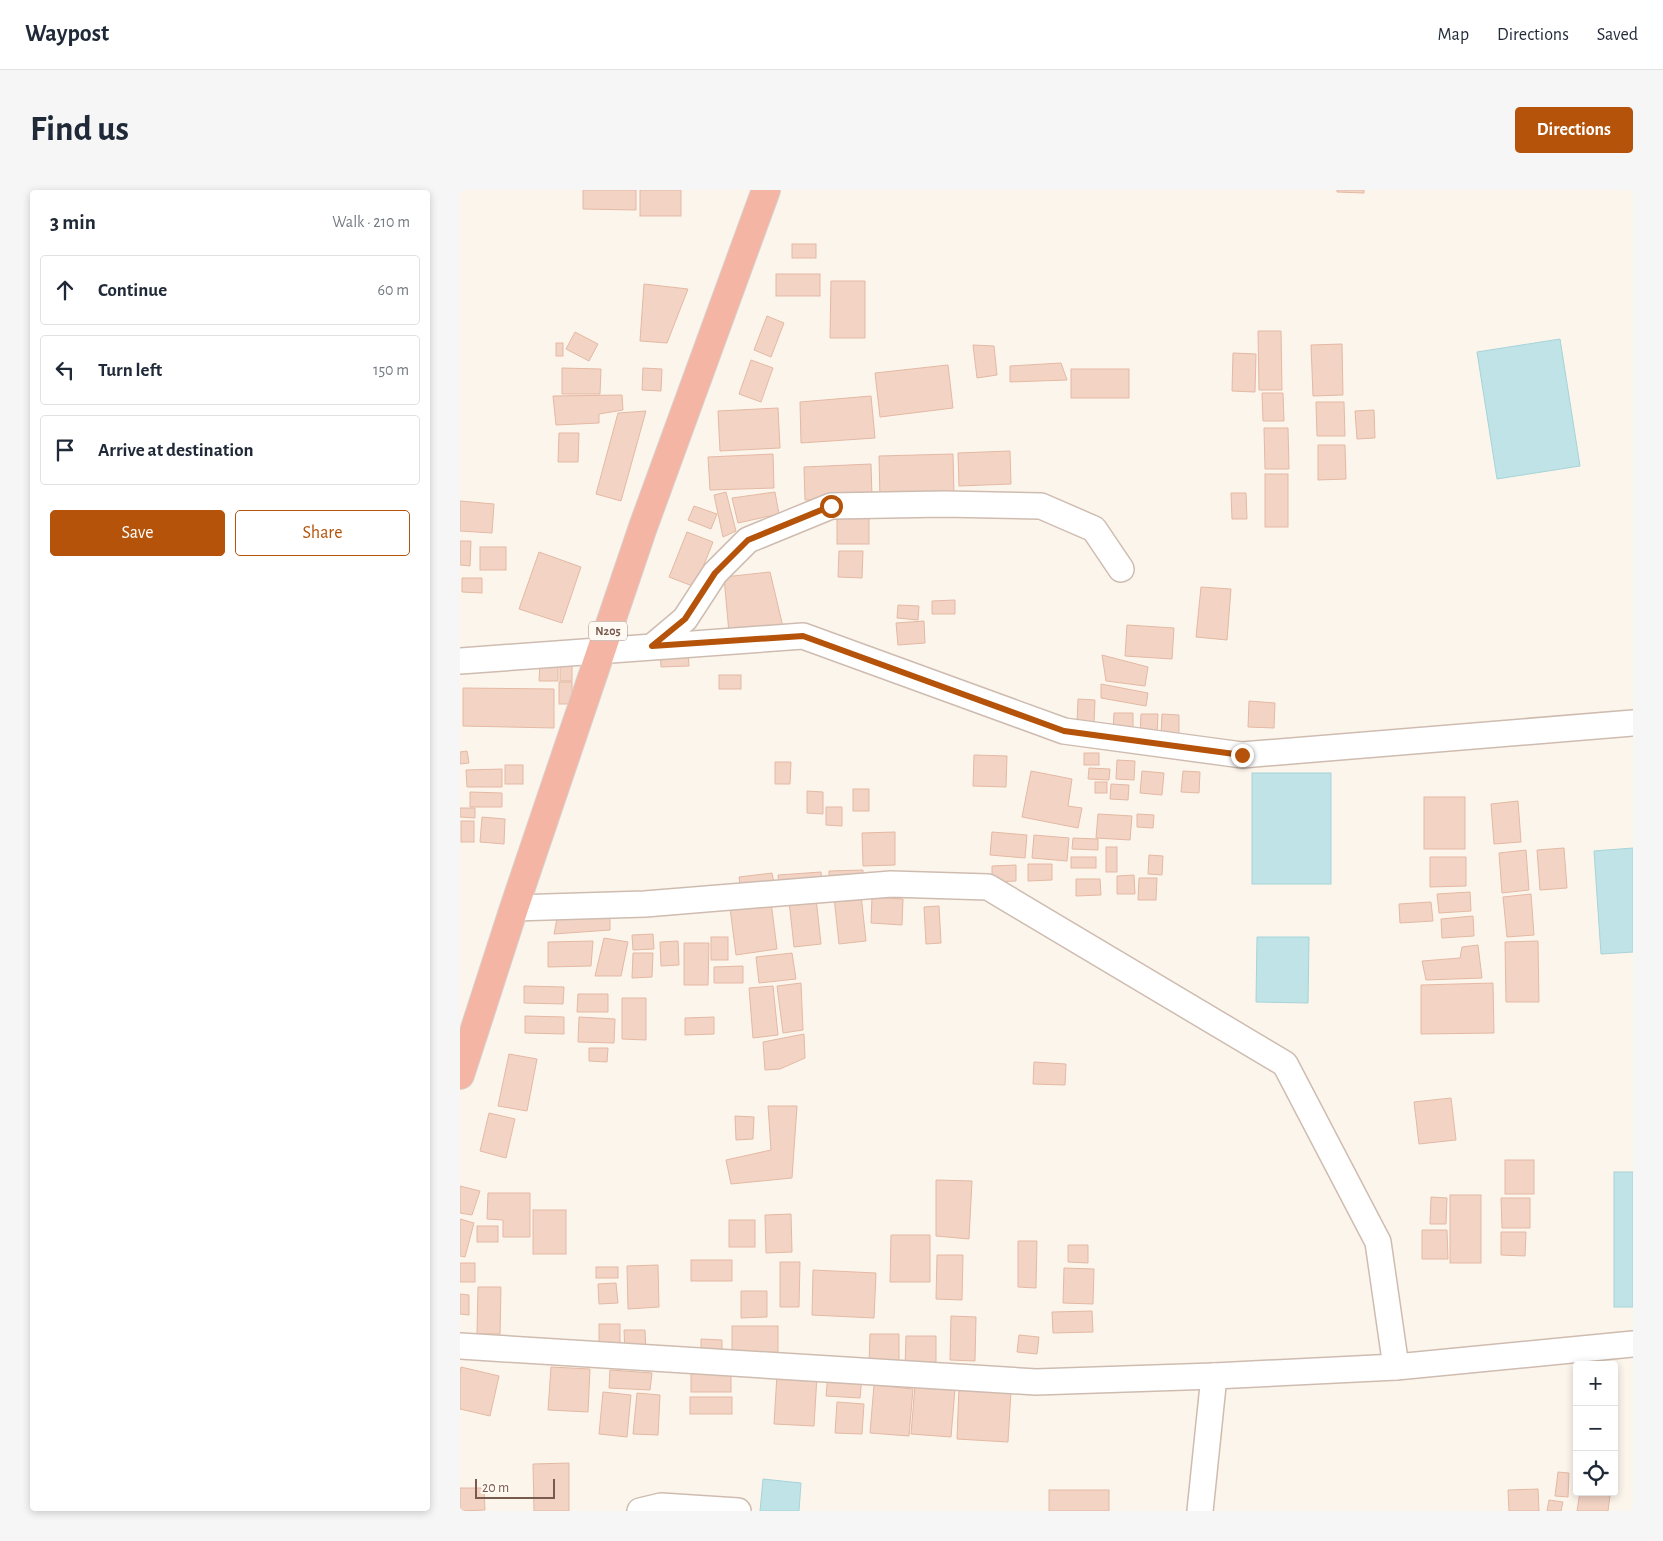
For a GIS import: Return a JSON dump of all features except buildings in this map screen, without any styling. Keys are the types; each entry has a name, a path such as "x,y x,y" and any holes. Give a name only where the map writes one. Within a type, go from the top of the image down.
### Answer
{"highway":[{"name":"N205","path":"460,1075 601,650 766,190"}],"street":[{"path":"652,646 685,619 715,573 748,540 831,506 944,504 1041,506 1094,529 1121,569"},
{"path":"460,661 803,636 1064,731 1242,755 1633,724"},
{"path":"514,908 645,904 891,884 988,887 1285,1064 1378,1242 1396,1366"},
{"path":"460,1346 1036,1382 1214,1376 1396,1366 1633,1344"},
{"path":"1200,1511 1214,1376"},
{"path":"640,1511 660,1506 738,1511"}],"water":[{"path":"1560,339 1580,466 1497,479 1477,352"},
{"path":"1252,773 1331,773 1331,884 1252,884"},
{"path":"1633,848 1633,952 1601,954 1594,851"},
{"path":"1257,937 1309,937 1308,1003 1256,1002"},
{"path":"1614,1172 1633,1172 1633,1307 1614,1307"},
{"path":"763,1479 801,1483 799,1511 760,1511"}],"route":[{"path":"831,506 748,540 715,573 685,619 652,646 803,636 1064,731 1242,755"}]}
